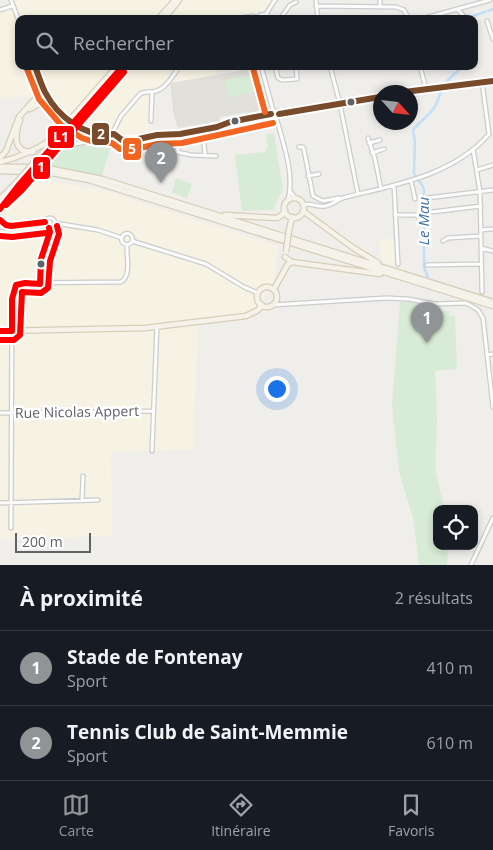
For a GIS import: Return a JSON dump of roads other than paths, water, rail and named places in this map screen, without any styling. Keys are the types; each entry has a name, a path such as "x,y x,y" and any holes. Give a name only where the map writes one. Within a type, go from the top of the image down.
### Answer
{"main road":[{"path":"162,15 175,0"},
{"path":"167,15 179,0"},
{"path":"40,158 47,152 114,70"},
{"path":"77,115 119,70"},
{"path":"0,158 6,151 19,117 39,97 44,89"},
{"path":"39,97 47,95"},
{"path":"33,152 26,152 20,149 16,138 20,120 30,108 43,101 47,95"},
{"path":"36,105 46,104 56,108"},
{"path":"0,162 19,158 33,152 68,126"},
{"path":"0,199 16,185 40,158 55,137"},
{"path":"0,167 42,168 78,173 102,179 493,302"},
{"path":"0,171 52,173 89,180 493,306"},
{"path":"0,209 16,185"},
{"path":"295,198 300,200 303,205 303,212 300,216 292,217 287,215 285,204 288,200 295,198"},
{"path":"214,214 277,218 285,210"},
{"path":"303,212 385,268"},
{"path":"282,273 292,217"},
{"path":"286,255 292,262"},
{"path":"274,289 288,264 292,262 403,278"},
{"path":"265,287 274,289 277,294 276,300 272,305 262,305 257,298 258,293 265,287"},
{"path":"0,331 157,326 246,316 258,310 262,305"}],"street":[{"path":"11,0 16,15"},
{"path":"260,15 266,14 276,0"},
{"path":"316,0 317,15"},
{"path":"378,0 378,6"},
{"path":"435,15 490,0"},
{"path":"283,15 290,5 296,2"},
{"path":"0,10 12,6"},
{"path":"316,6 402,8 408,15"},
{"path":"457,9 463,15"},
{"path":"488,21 493,39"},
{"path":"37,70 47,95 56,108 86,131 114,143 122,140 151,139 203,130 272,112"},
{"path":"110,141 111,135 122,114 140,94 161,88 176,70"},
{"path":"262,70 272,112 277,116 286,150 291,192 295,198"},
{"path":"276,70 278,78 282,80 297,79 296,70"},
{"path":"331,70 340,104 358,194"},
{"path":"421,70 426,89"},
{"path":"418,90 493,81"},
{"path":"299,147 303,147 311,193 326,201 412,180 438,170 462,157 491,133 482,82"},
{"path":"151,121 152,92"},
{"path":"277,116 373,98"},
{"path":"116,127 117,142"},
{"path":"203,130 205,155"},
{"path":"86,131 117,136 122,140"},
{"path":"176,134 178,152"},
{"path":"47,152 59,146 88,142 97,136"},
{"path":"368,138 380,189"},
{"path":"369,143 380,140"},
{"path":"153,165 156,149 160,148 201,156 216,156"},
{"path":"473,148 481,206 480,264 482,292"},
{"path":"372,153 384,149"},
{"path":"477,170 493,166"},
{"path":"308,176 319,174"},
{"path":"412,180 415,199"},
{"path":"394,185 398,264"},
{"path":"426,198 493,190"},
{"path":"288,200 291,192"},
{"path":"303,205 309,203 322,207 328,206 342,198"},
{"path":"432,212 481,206"},
{"path":"396,215 417,215"},
{"path":"0,226 11,228 45,223 49,218 52,218 54,223"},
{"path":"0,220 6,225 11,226 45,223"},
{"path":"40,284 41,259 50,232 45,223"},
{"path":"49,228 54,223"},
{"path":"54,223 98,230 122,238"},
{"path":"481,230 492,228"},
{"path":"122,238 124,235 129,234 132,241"},
{"path":"443,241 448,238 481,236"},
{"path":"122,238 122,243 127,245"},
{"path":"127,245 132,241"},
{"path":"132,241 206,264 244,287 258,293"},
{"path":"11,528 12,292 14,286 19,283 40,284 124,280 127,274 127,245"},
{"path":"480,248 493,251"},
{"path":"427,265 480,264"},
{"path":"272,305 386,298 470,305 478,310 483,318 493,407"},
{"path":"276,300 280,305"},
{"path":"152,451 157,326"},
{"path":"487,354 493,354"},
{"name":"Rue Nicolas Appert","path":"0,414 153,411"},
{"path":"82,500 83,476"},
{"path":"0,503 98,500"},
{"path":"471,565 493,518"}],"waterway":[{"name":"Le Mau","path":"488,11 493,9"},
{"name":"Le Mau","path":"476,15 485,12"},
{"name":"Le Mau","path":"428,278 424,267 424,189 414,173 415,142 413,130 434,108 441,90 459,70"}],"place":[{"name":"Tennis Club de Saint-Memmie","path":"161,183"},
{"name":"Stade de Fontenay","path":"427,343"}]}
